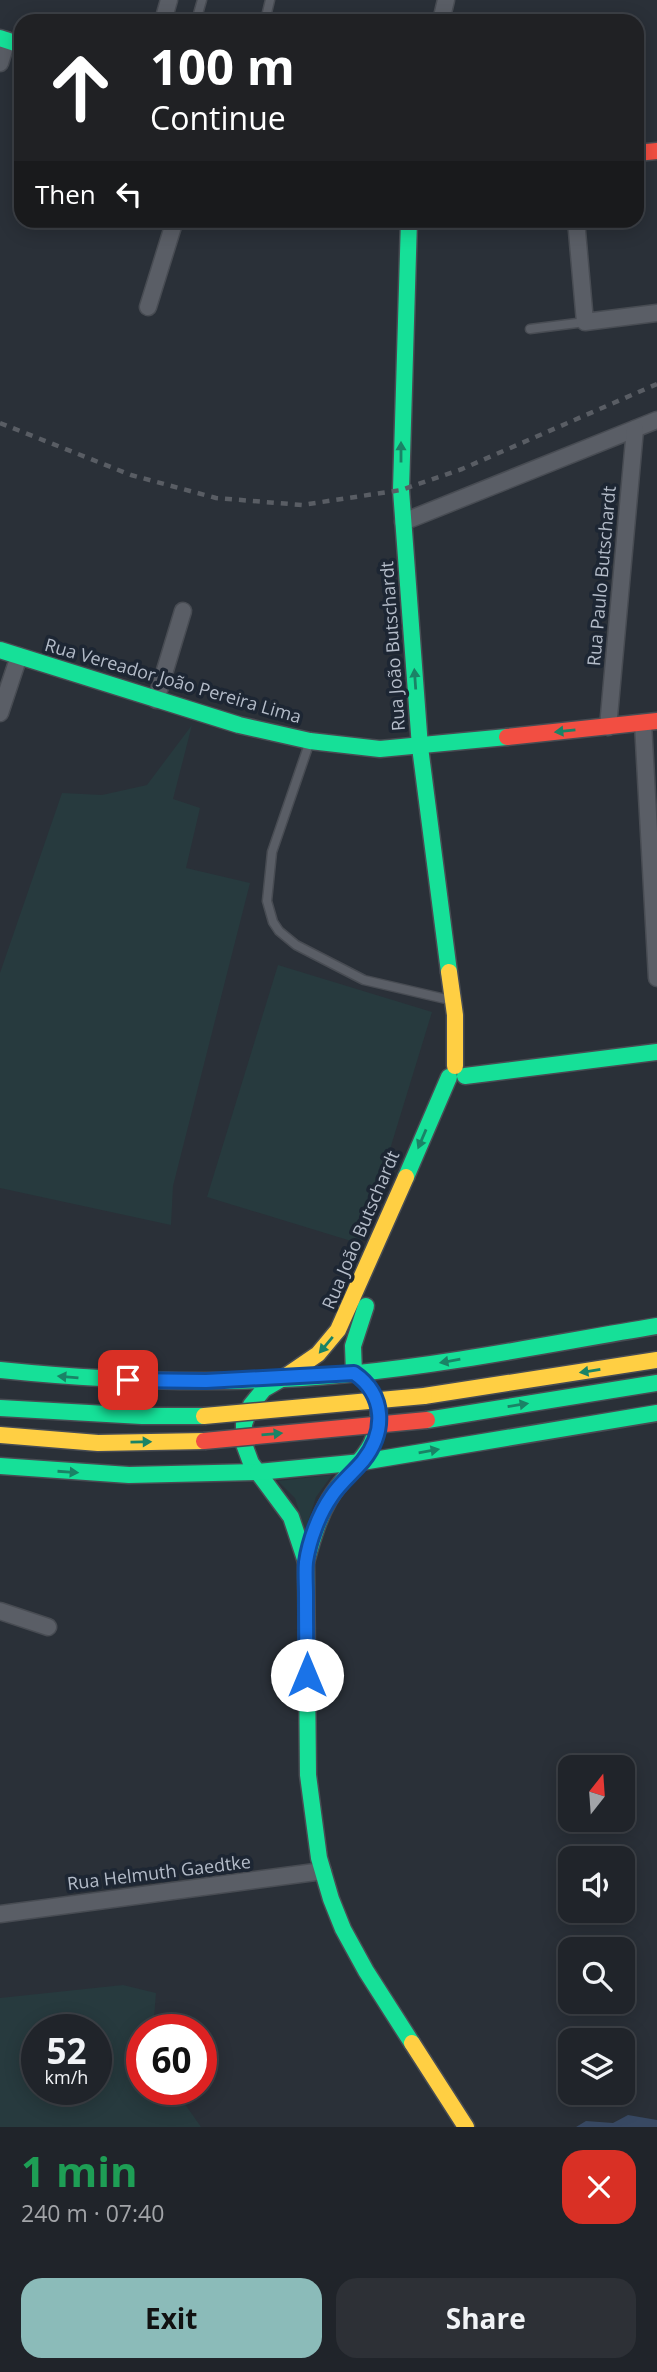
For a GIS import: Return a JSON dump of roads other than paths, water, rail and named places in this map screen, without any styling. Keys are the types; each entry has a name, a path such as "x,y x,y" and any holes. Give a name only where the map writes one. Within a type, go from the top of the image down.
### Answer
{"main road":[{"name":"Rua João Butschardt","path":"354,1373 351,1345 354,1333 458,1074 454,1002 420,747 403,522 401,433 409,228"},
{"name":"Rua Vereador João Pereira Lima","path":"0,650 239,725 310,741 380,749 650,722"},
{"path":"458,1074 657,1052"},
{"name":"Rua João Butschardt","path":"283,1378 314,1359 344,1320 458,1074"},
{"path":"0,1370 102,1379 206,1381 283,1378 393,1370 657,1325"},
{"path":"351,1345 376,1363 393,1370"},
{"path":"0,1408 142,1416 204,1416 424,1396 657,1360"},
{"path":"306,1562 323,1514 337,1489 362,1462 379,1431 378,1403 365,1381 354,1373"},
{"path":"283,1378 264,1389 245,1417 244,1448 285,1508 301,1542 306,1562 308,1771 313,1822 323,1871 342,1927 360,1961 466,2127"},
{"path":"0,1435 98,1443 204,1441 427,1420 657,1382"},
{"path":"0,1466 94,1474 258,1472 382,1460 657,1413"},
{"path":"337,1489 382,1460"},
{"path":"229,1474 246,1480 285,1508"}],"street":[{"path":"0,62 9,41"},
{"path":"148,307 172,228"},
{"path":"577,228 585,322 657,313"},
{"path":"403,522 657,420"},
{"name":"Rua Paulo Butschardt","path":"608,727 635,429"},
{"path":"156,700 183,611"},
{"path":"0,713 19,656"},
{"path":"650,722 657,978"},
{"path":"0,1611 48,1627"},
{"name":"Rua Helmuth Gaedtke","path":"0,1914 323,1871"}],"lane":[{"path":"530,329 585,322"},
{"path":"310,741 272,852 267,901 273,922 279,931 296,944 364,980 454,1002"}],"water":[{"path":"628,2115 657,2120 657,2127 576,2127 586,2121 613,2123"}],"railway":[{"path":"0,423 131,475 216,498 302,505 401,490 462,469 657,384"}]}
